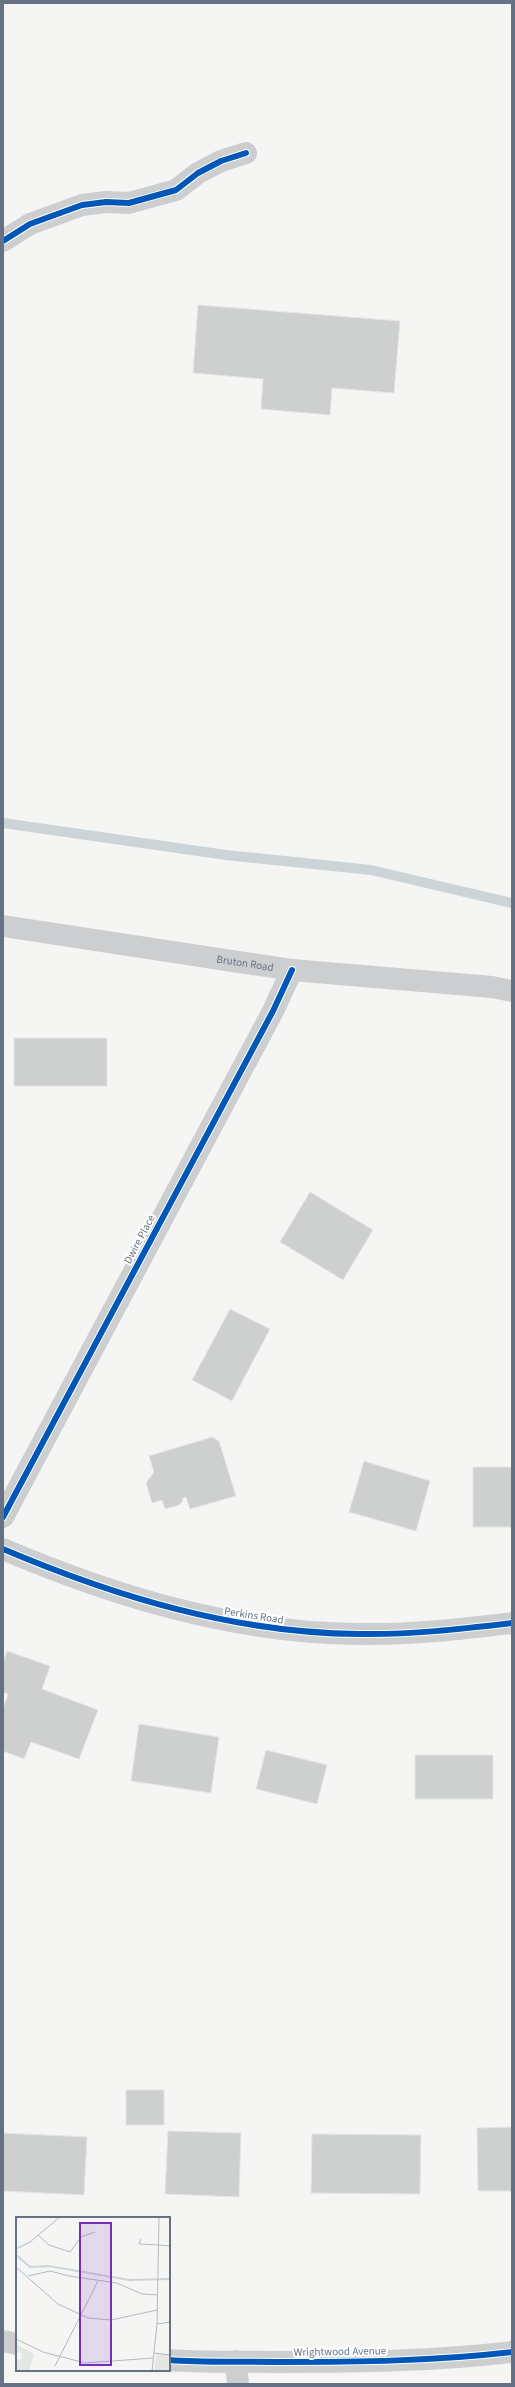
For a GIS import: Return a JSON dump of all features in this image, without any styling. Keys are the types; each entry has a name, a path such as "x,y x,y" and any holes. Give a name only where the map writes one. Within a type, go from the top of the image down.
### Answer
{"street":[{"path":"3,241 30,224 75,208 106,202 129,203 176,190 198,173 221,161 246,153"},
{"name":"Bruton Road","path":"3,926 292,970 492,987 512,991"},
{"name":"Dwire Place","path":"3,1517 273,1011 292,970"},
{"name":"Perkins Road","path":"3,1549 126,1596 212,1618 293,1631 359,1634 444,1630 512,1623"},
{"path":"3,2341 16,2344"},
{"name":"Wrightwood Avenue","path":"170,2360 200,2362 359,2362 473,2357 512,2352"},
{"path":"236,2361 238,2384"}],"building":[{"path":"198,305 400,321 394,393 332,388 330,415 261,409 263,379 193,373"},
{"path":"14,1038 107,1038 107,1086 14,1086"},
{"path":"310,1192 373,1230 343,1280 280,1242"},
{"path":"230,1309 270,1329 232,1401 192,1380"},
{"path":"212,1437 219,1441 236,1496 190,1509 186,1497 182,1499 183,1501 179,1505 165,1509 162,1500 152,1503 146,1483 154,1472 149,1456"},
{"path":"364,1461 430,1481 416,1531 349,1512"},
{"path":"473,1467 512,1467 512,1527 473,1527"},
{"path":"7,1651 50,1666 42,1689 98,1710 79,1759 31,1742 24,1759 3,1751 3,1709 8,1694 3,1692 3,1662"},
{"path":"139,1724 219,1737 211,1793 131,1781"},
{"path":"266,1750 327,1765 317,1804 256,1789"},
{"path":"415,1755 493,1755 493,1799 415,1799"},
{"path":"126,2090 164,2090 164,2125 126,2125"},
{"path":"512,2127 512,2191 478,2191 477,2128"},
{"path":"168,2131 241,2133 239,2197 165,2194"},
{"path":"3,2133 87,2137 84,2195 3,2191"},
{"path":"312,2134 421,2135 420,2194 311,2193"}],"waterway":[{"path":"3,823 226,855 371,870 512,903"}],"cycle path":[{"path":"3,241 30,224 82,205 106,202 129,203 176,190 198,173 221,161 246,153"},
{"path":"3,1517 273,1011 292,970"},
{"path":"3,1549 133,1597 177,1609 267,1627 313,1632 397,1634 512,1623"},
{"path":"170,2360 211,2362 368,2361 425,2359 512,2352"}]}
